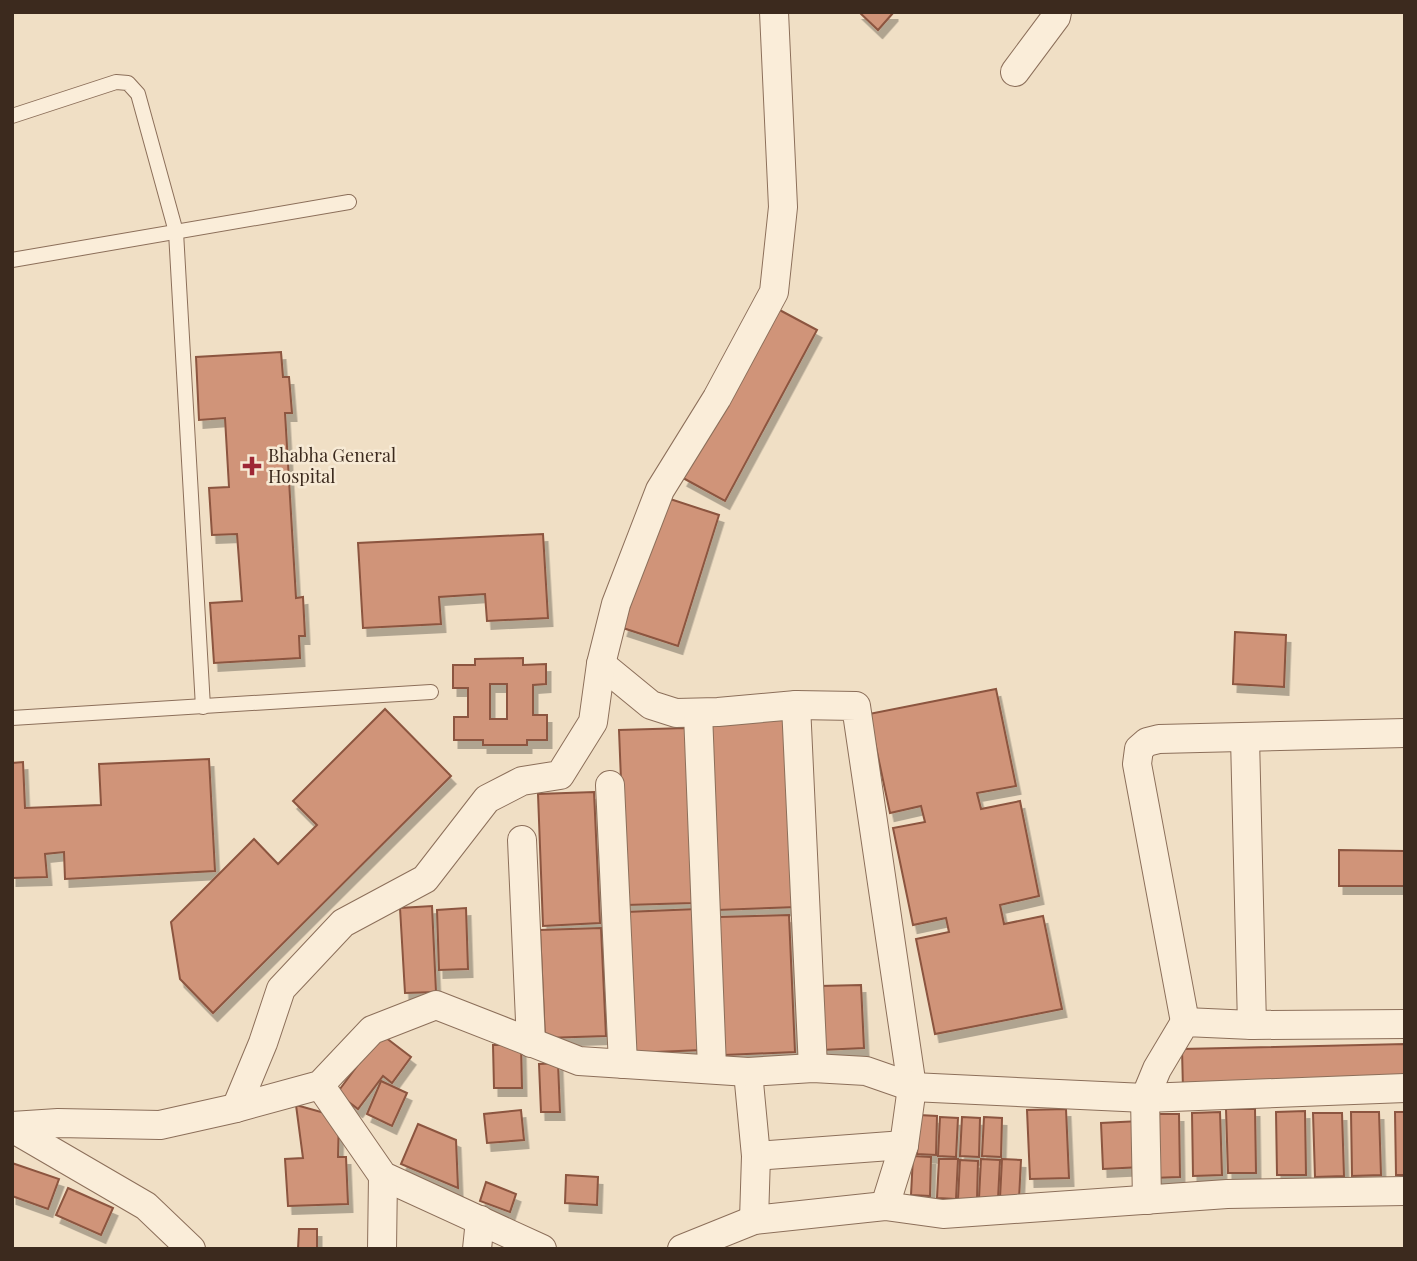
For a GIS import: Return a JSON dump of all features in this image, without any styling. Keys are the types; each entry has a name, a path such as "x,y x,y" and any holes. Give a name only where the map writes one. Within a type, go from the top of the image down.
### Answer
{"street":[{"path":"236,1108 263,1043 281,989 343,923 425,879 487,799 522,781 560,775 593,722 601,664 616,604 660,490 716,398 774,292 783,207 774,12"},
{"path":"1015,72 1057,12"},
{"path":"601,664 651,705 676,713 796,705 856,706 912,1087 904,1145 885,1206"},
{"path":"796,705 813,1068"},
{"path":"698,713 712,1068"},
{"path":"1147,1200 1145,1098 1157,1069 1185,1022 1137,764 1139,748 1147,742 1160,739 1405,733"},
{"path":"1245,738 1252,1026"},
{"path":"610,785 623,1064"},
{"path":"522,840 531,1043"},
{"path":"12,1127 58,1123 160,1125 320,1085 372,1030 436,1005 579,1061 748,1072 813,1068 866,1071 912,1087 1145,1098 1405,1088"},
{"path":"1185,1022 1252,1026 1405,1024"},
{"path":"748,1072 756,1156 754,1220"},
{"path":"320,1085 383,1176 542,1249"},
{"path":"12,1127 146,1206 191,1249"},
{"path":"756,1156 904,1145"},
{"path":"382,1249 383,1176"},
{"path":"682,1249 754,1220 885,1206 943,1214 1227,1194 1405,1191"},
{"path":"477,1249 480,1220"}],"lane":[{"path":"12,116 116,82 128,83 138,94 176,232 203,707"},
{"path":"12,260 349,202"},
{"path":"12,718 431,692"}],"building":[{"path":"859,12 893,12 893,13 878,30"},
{"path":"774,307 817,330 725,501 683,478"},
{"path":"281,352 283,377 289,377 292,413 285,413 296,598 303,597 305,636 299,636 300,658 214,663 210,603 242,601 237,534 212,535 209,488 229,487 225,418 199,420 196,357"},
{"path":"664,497 719,515 678,646 623,628"},
{"path":"543,534 548,618 487,621 485,594 439,597 441,624 363,628 358,543"},
{"path":"1235,632 1286,635 1284,687 1233,684"},
{"path":"523,658 523,665 546,664 546,684 533,685 533,715 547,715 547,740 527,740 527,745 483,745 483,740 454,740 454,717 468,717 468,688 453,688 453,665 475,665 475,659","holes":["490,684 507,684 507,719 490,719"]},
{"path":"996,689 1016,786 977,793 981,809 1020,801 1039,896 1000,905 1004,924 1043,916 1062,1009 935,1034 916,939 949,932 946,918 913,925 893,828 925,822 921,806 890,813 869,714"},
{"path":"385,709 451,776 213,1013 180,979 171,922 254,839 278,864 317,825 293,801"},
{"path":"790,719 797,907 717,910 710,722"},
{"path":"686,728 693,903 626,905 619,730"},
{"path":"209,759 215,871 65,879 64,852 45,854 47,877 12,878 12,763 23,762 25,808 101,805 99,764"},
{"path":"594,792 600,923 543,926 538,794"},
{"path":"1339,850 1404,851 1404,886 1339,886"},
{"path":"432,906 436,992 405,993 400,908"},
{"path":"466,908 468,969 439,970 437,910"},
{"path":"697,909 702,1050 632,1053 626,912"},
{"path":"789,915 795,1052 724,1055 719,917"},
{"path":"601,928 606,1036 545,1038 540,930"},
{"path":"861,985 864,1048 821,1050 819,986"},
{"path":"381,1034 411,1057 392,1083 383,1076 358,1109 337,1093"},
{"path":"1405,1044 1405,1085 1183,1090 1182,1049"},
{"path":"493,1045 521,1045 522,1088 494,1088"},
{"path":"558,1063 560,1112 541,1112 539,1064"},
{"path":"381,1081 407,1093 392,1126 367,1114"},
{"path":"296,1105 339,1117 338,1157 346,1157 348,1204 288,1206 285,1159 303,1158"},
{"path":"1066,1109 1069,1178 1030,1179 1027,1110"},
{"path":"1226,1109 1255,1109 1256,1173 1228,1173"},
{"path":"521,1110 524,1140 487,1143 484,1114"},
{"path":"1305,1111 1306,1175 1277,1175 1276,1112"},
{"path":"1220,1112 1222,1175 1193,1176 1192,1113"},
{"path":"1351,1112 1379,1112 1381,1175 1352,1176"},
{"path":"1395,1112 1405,1112 1405,1175 1396,1175"},
{"path":"1313,1113 1342,1113 1344,1176 1315,1177"},
{"path":"1150,1114 1179,1114 1180,1177 1151,1178"},
{"path":"919,1115 937,1116 936,1155 917,1154"},
{"path":"940,1117 958,1118 956,1157 938,1156"},
{"path":"962,1117 980,1118 979,1157 960,1156"},
{"path":"984,1117 1002,1118 1001,1157 982,1156"},
{"path":"1140,1121 1142,1167 1103,1169 1101,1123"},
{"path":"418,1124 456,1140 458,1188 401,1164"},
{"path":"913,1156 931,1157 930,1196 911,1195"},
{"path":"939,1159 958,1159 956,1199 937,1198"},
{"path":"981,1159 1000,1160 998,1199 979,1198"},
{"path":"1002,1159 1021,1160 1019,1199 1000,1198"},
{"path":"960,1160 978,1161 977,1200 958,1199"},
{"path":"12,1163 59,1179 48,1209 12,1196"},
{"path":"566,1175 598,1177 597,1205 565,1203"},
{"path":"486,1182 516,1194 510,1212 480,1201"},
{"path":"68,1188 113,1208 101,1235 56,1215"},
{"path":"299,1229 317,1229 317,1249 298,1249"}],"place":[{"name":"Bhabha General Hospital","path":"252,466"}]}
